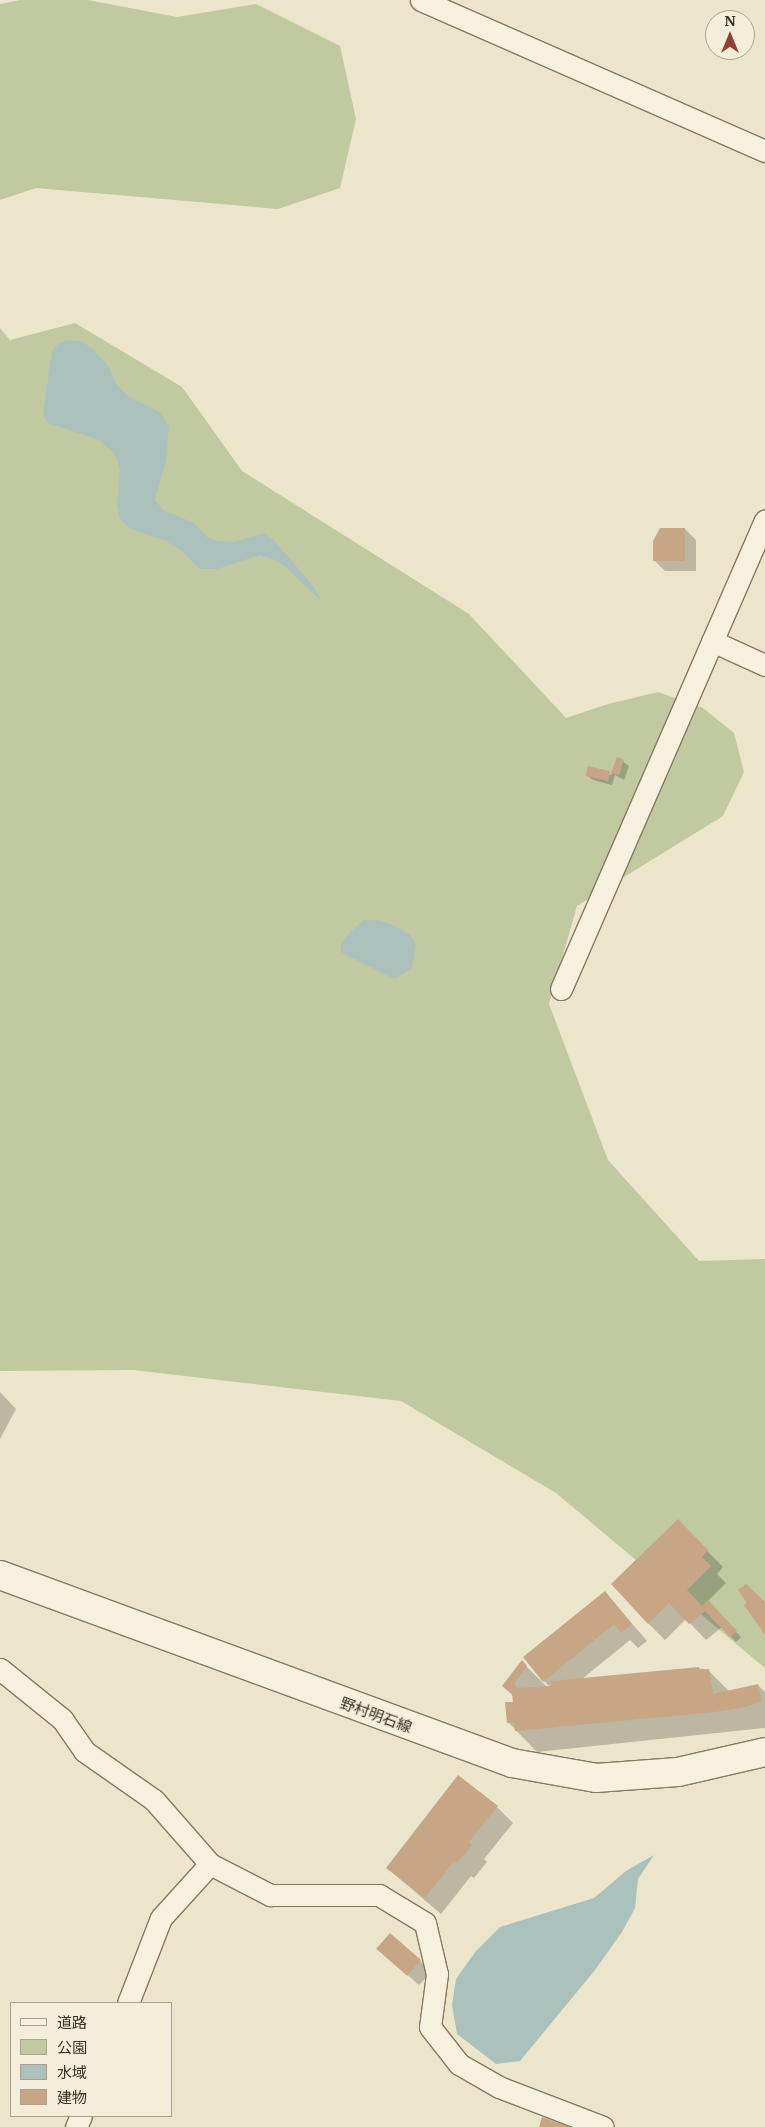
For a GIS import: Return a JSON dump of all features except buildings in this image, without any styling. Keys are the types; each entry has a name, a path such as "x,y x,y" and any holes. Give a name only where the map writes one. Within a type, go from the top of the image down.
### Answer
{"main road":[{"name":"野村明石線","path":"0,1575 512,1763 596,1778 678,1772 765,1752"}],"street":[{"path":"421,0 765,151"},
{"path":"561,990 765,520"},
{"path":"712,641 765,665"},
{"path":"0,1669 62,1720 84,1751 154,1800 210,1864 270,1895 379,1895 425,1923 436,1974 430,2027 459,2064 499,2087 603,2127"},
{"path":"128,2002 161,1918 210,1864"}],"green space":[{"path":"21,0 88,0 177,17 256,4 340,46 356,119 340,188 278,209 36,188 0,200 0,4"},
{"path":"75,323 182,387 242,471 469,614 566,718 608,704 658,692 703,708 734,733 744,772 723,816 577,906 549,1004 608,1160 699,1261 765,1259 765,1668 556,1493 401,1401 133,1370 0,1371 0,328 10,340"}],"water":[{"path":"68,340 81,341 93,349 109,367 116,384 129,397 160,412 169,427 166,460 155,500 163,510 194,523 207,537 218,541 235,542 263,533 273,539 314,587 322,602 286,567 272,559 260,555 217,569 199,569 182,551 166,541 131,529 120,520 117,504 120,470 115,454 99,440 48,423 43,414 52,351 58,344"},
{"path":"364,920 378,920 393,925 410,935 416,944 412,969 394,979 341,952 341,944 351,931"},
{"path":"654,1855 638,1879 635,1908 622,1932 595,1970 520,2061 496,2064 457,2034 452,2005 456,1979 476,1951 500,1927 594,1898 626,1871"}]}
